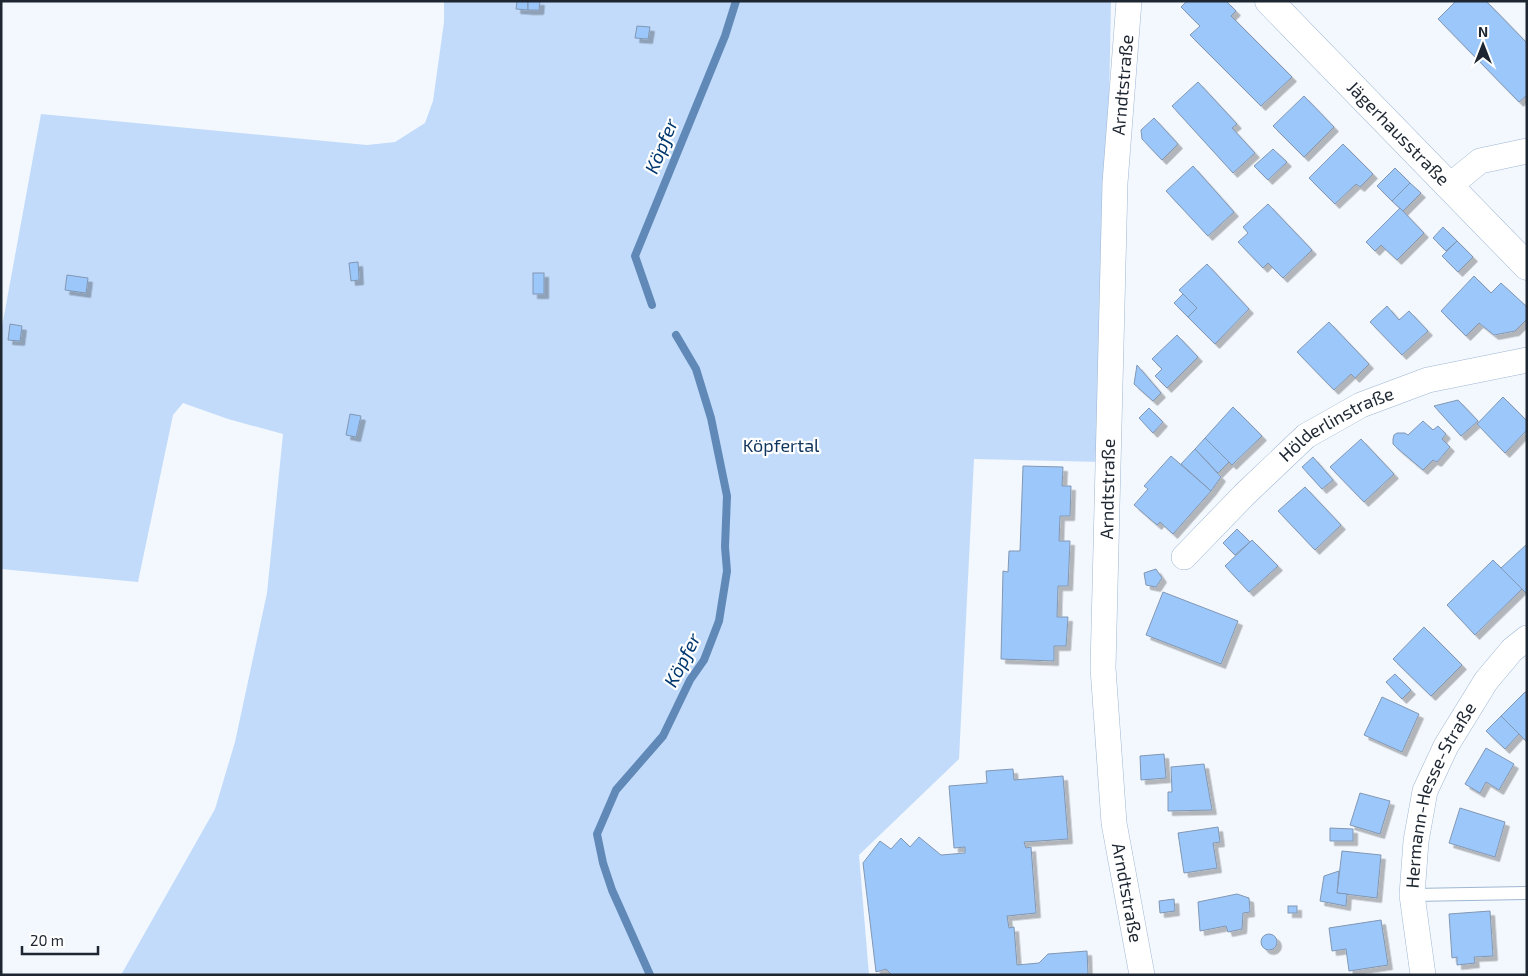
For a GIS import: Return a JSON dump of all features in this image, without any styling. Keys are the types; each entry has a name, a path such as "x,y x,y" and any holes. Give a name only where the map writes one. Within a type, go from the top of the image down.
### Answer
{"street":[{"name":"Arndtstraße","path":"1129,1 1115,183 1103,668 1114,823 1142,975"},
{"name":"Jägerhausstraße","path":"1269,1 1527,266"},
{"path":"1448,186 1480,161 1527,151"},
{"name":"Hölderlinstraße","path":"1184,558 1244,495 1306,436 1361,405 1428,380 1527,360"},
{"name":"Hermann-Hesse-Straße","path":"1423,975 1412,895 1416,841 1425,791 1446,746 1486,681 1512,650 1527,638"}],"lane":[{"path":"1412,895 1527,893"}],"green space":[{"name":"Köpfertal","path":"444,1 1111,1 1102,462 974,459 959,759 859,855 869,975 121,975 215,809 235,742 267,593 283,434 228,419 183,403 173,415 138,582 1,569 1,332 41,114 367,145 395,142 425,123 433,101 444,22"}],"building":[{"path":"517,1 528,1 528,10 516,9"},
{"path":"528,1 540,1 539,10 528,10"},
{"path":"1187,1 1226,1 1236,11 1231,16 1292,77 1261,106 1190,35 1200,26 1181,7"},
{"path":"1456,1 1486,1 1527,43 1527,95 1519,102 1438,19"},
{"path":"637,26 650,27 648,39 635,38"},
{"path":"1198,82 1237,124 1232,128 1255,153 1233,173 1172,106"},
{"path":"1304,96 1334,127 1304,157 1273,126"},
{"path":"1154,118 1178,144 1162,160 1142,139 1141,130"},
{"path":"1343,144 1373,174 1360,187 1356,184 1335,204 1309,178"},
{"path":"1273,149 1287,162 1268,180 1254,166"},
{"path":"1193,166 1234,212 1208,236 1166,191"},
{"path":"1395,168 1410,183 1392,201 1377,186"},
{"path":"1410,183 1421,193 1403,211 1392,201"},
{"path":"1268,204 1312,250 1283,278 1268,263 1263,268 1238,242 1248,233 1243,227"},
{"path":"1400,208 1424,233 1397,260 1381,245 1375,251 1366,242"},
{"path":"1443,227 1457,241 1446,251 1433,238"},
{"path":"1457,241 1473,257 1458,272 1442,256"},
{"path":"358,262 359,280 351,281 349,263"},
{"path":"1207,264 1249,309 1215,344 1188,317 1197,308 1179,290"},
{"path":"533,273 544,273 544,294 533,294"},
{"path":"67,275 88,278 86,293 65,290"},
{"path":"1474,276 1491,293 1501,283 1527,307 1527,319 1515,331 1494,335 1479,323 1466,336 1441,311"},
{"path":"1183,294 1197,308 1188,317 1174,303"},
{"path":"1387,306 1399,320 1409,311 1428,331 1402,355 1370,322"},
{"path":"1329,322 1369,364 1355,378 1351,374 1334,390 1297,352"},
{"path":"10,324 22,326 20,341 8,340"},
{"path":"1177,335 1198,357 1167,388 1155,376 1162,369 1152,359"},
{"path":"1137,365 1161,393 1153,401 1134,384"},
{"path":"1503,397 1527,421 1527,430 1505,453 1477,424"},
{"path":"1458,400 1478,421 1461,436 1434,406"},
{"path":"1233,407 1262,436 1232,465 1205,438"},
{"path":"1149,408 1163,422 1153,433 1139,418"},
{"path":"350,414 361,416 356,437 346,435"},
{"path":"1423,421 1433,430 1438,426 1446,434 1442,439 1450,447 1437,462 1433,460 1423,470 1393,444 1393,439 1397,433 1408,435"},
{"path":"1205,438 1229,462 1218,473 1195,449"},
{"path":"1361,439 1394,474 1364,502 1330,467"},
{"path":"1195,449 1221,477 1211,491 1181,464"},
{"path":"1171,456 1211,491 1173,534 1160,522 1157,525 1134,505 1148,489 1144,486"},
{"path":"1313,457 1333,480 1322,489 1302,467"},
{"path":"1023,466 1063,467 1062,486 1071,486 1070,516 1060,516 1059,541 1070,541 1068,586 1058,586 1057,617 1068,617 1066,646 1054,646 1054,661 1001,659 1003,571 1008,572 1009,551 1020,551"},
{"path":"1305,487 1341,525 1315,550 1278,511"},
{"path":"1237,529 1250,542 1235,555 1223,543"},
{"path":"1252,540 1278,566 1249,592 1225,566"},
{"path":"1527,544 1527,594 1501,568"},
{"path":"1493,560 1522,589 1475,635 1447,605"},
{"path":"1156,569 1162,578 1156,587 1146,585 1144,573"},
{"path":"1163,592 1238,621 1221,664 1146,635"},
{"path":"1424,627 1462,665 1431,696 1393,659"},
{"path":"1395,674 1411,690 1402,699 1386,682"},
{"path":"1525,692 1527,693 1527,742 1501,716"},
{"path":"1382,697 1419,714 1402,752 1364,735"},
{"path":"1501,716 1519,734 1505,749 1486,731"},
{"path":"1486,748 1514,764 1499,790 1486,782 1480,793 1465,784"},
{"path":"1164,754 1166,778 1141,780 1140,756"},
{"path":"1204,764 1212,810 1168,811 1168,792 1172,792 1171,767"},
{"path":"1013,769 1014,780 1063,776 1068,839 1024,842 1026,848 1031,847 1036,913 1007,916 1009,928 1014,927 1017,965 1039,963 1048,954 1087,951 1088,975 892,975 886,969 876,972 863,863 880,841 891,849 901,838 910,847 919,837 941,855 965,853 965,847 954,848 949,786 987,783 986,771"},
{"path":"1360,793 1390,801 1380,834 1350,825"},
{"path":"1460,808 1505,822 1495,857 1449,843"},
{"path":"1218,827 1220,842 1213,843 1217,868 1184,873 1178,833"},
{"path":"1330,828 1353,829 1353,841 1330,841"},
{"path":"1342,851 1381,855 1377,898 1337,893"},
{"path":"1339,871 1337,893 1347,894 1346,906 1320,901 1324,876"},
{"path":"1237,894 1249,898 1250,912 1243,913 1242,929 1228,932 1226,926 1200,931 1198,902"},
{"path":"1174,899 1175,911 1160,913 1159,901"},
{"path":"1288,906 1297,906 1297,913 1288,913"},
{"path":"1490,911 1493,956 1474,957 1475,963 1457,965 1457,957 1452,958 1449,914"},
{"path":"1381,920 1388,965 1349,971 1346,949 1332,951 1329,928"},
{"path":"1266,934 1272,934 1277,939 1275,948 1266,950 1261,945 1261,939"}],"waterway":[{"name":"Köpfer","path":"652,305 635,256 725,36 736,1"},
{"name":"Köpfer","path":"650,975 612,890 603,863 597,834 616,790 663,736 690,680 704,660 719,621 727,571 725,547 727,496 711,418 696,369 676,335"}]}
